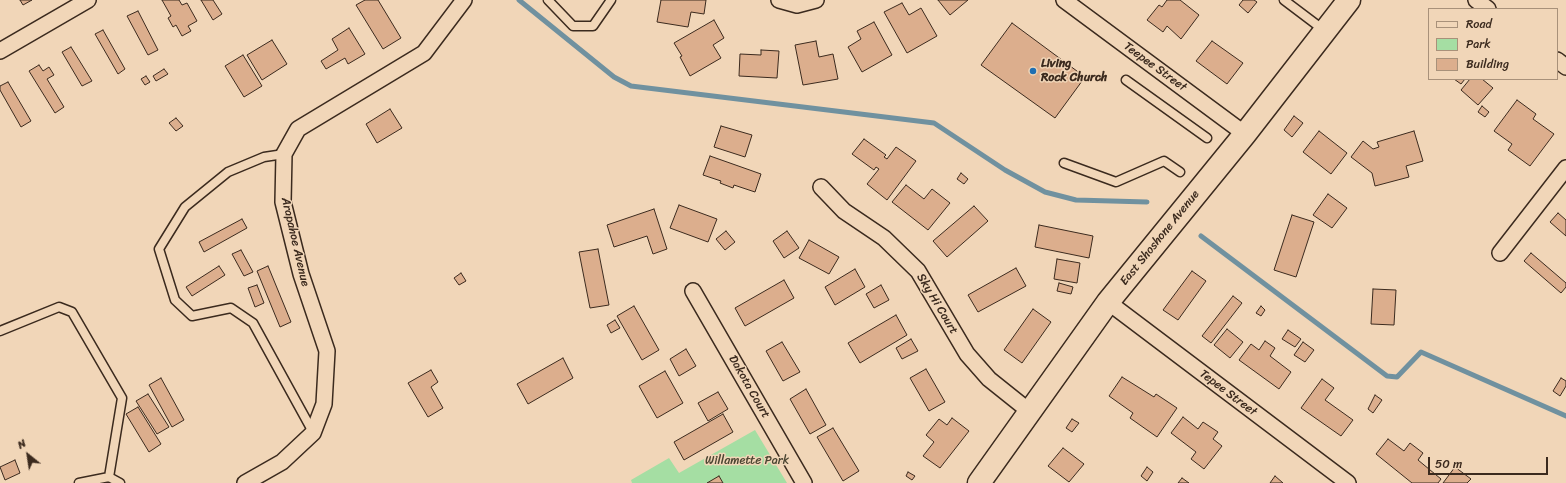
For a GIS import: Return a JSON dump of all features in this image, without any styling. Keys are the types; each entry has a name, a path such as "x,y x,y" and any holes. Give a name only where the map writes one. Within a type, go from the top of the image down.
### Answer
{"street":[{"path":"0,51 88,0"},
{"name":"Arapahoe Avenue","path":"246,483 282,462 313,433 324,404 327,351 301,274 283,202 284,154 298,128 424,53 464,0"},
{"path":"779,0 797,5 816,0"},
{"name":"Teepee Street","path":"1064,0 1245,134"},
{"name":"East Shoshone Avenue","path":"978,483 1108,302 1245,134 1349,0"},
{"path":"1476,0 1487,8"},
{"path":"1558,61 1566,67"},
{"path":"1500,253 1566,168"},
{"name":"Sky Hi Court","path":"821,188 844,211 884,238 918,271 967,354 989,379 1029,411"},
{"name":"Dakota Court","path":"693,291 804,483"},
{"name":"Tepee Street","path":"1108,302 1348,483"}],"lane":[{"path":"548,0 573,26 593,26 612,0"},
{"path":"1284,0 1326,31"},
{"path":"1126,80 1207,138"},
{"path":"284,154 264,157 228,172 185,206 159,249 175,300 192,316 231,308 253,323 313,433"},
{"path":"1064,163 1116,182 1164,161 1180,172"},
{"path":"0,331 59,307 72,312 122,398 109,477"},
{"path":"79,483 109,477 120,483"}],"green space":[{"name":"Willamette Park","path":"755,430 787,483 632,483 631,480 669,458 679,473"}],"building":[{"path":"20,0 32,0 23,5"},
{"path":"162,0 179,0 182,5 187,3 197,21 188,26 191,31 182,36 176,25 173,27 168,18 171,16"},
{"path":"201,0 213,0 222,14 213,20"},
{"path":"365,0 378,0 401,38 383,49 356,5"},
{"path":"661,0 706,0 704,14 691,12 688,27 657,22"},
{"path":"938,0 968,0 950,15"},
{"path":"1167,0 1180,0 1199,15 1181,39 1167,26 1163,32 1147,20 1159,5 1162,7"},
{"path":"1243,0 1254,0 1257,2 1248,13 1239,5"},
{"path":"902,3 909,15 921,8 937,36 907,53 884,12"},
{"path":"138,11 158,50 148,55 127,16"},
{"path":"714,20 724,38 713,45 721,58 690,76 680,57 682,56 674,43"},
{"path":"874,22 892,55 862,72 848,47 861,39 857,31"},
{"name":"Living Rock Church","path":"1012,23 1085,77 1055,118 981,65"},
{"path":"349,28 365,54 348,64 345,58 326,69 321,61 338,50 332,39"},
{"path":"103,30 125,69 118,74 95,34"},
{"path":"272,40 287,64 262,80 247,55"},
{"path":"816,41 819,57 833,54 838,79 803,85 795,45"},
{"path":"1212,41 1243,63 1227,84 1196,61"},
{"path":"71,47 92,81 82,86 62,52"},
{"path":"761,50 779,51 777,78 739,76 740,54 761,55"},
{"path":"243,55 262,86 244,97 225,66"},
{"path":"39,65 43,71 49,67 54,75 47,79 64,107 55,113 29,71"},
{"path":"164,69 168,74 156,81 153,76"},
{"path":"146,76 150,82 145,85 141,79"},
{"path":"1455,80 1464,80 1461,84"},
{"path":"1469,80 1483,80 1493,88 1478,105 1461,90"},
{"path":"8,82 31,121 21,127 0,90 0,86"},
{"path":"1517,100 1536,114 1533,119 1554,134 1530,166 1508,150 1512,144 1494,131"},
{"path":"1482,106 1489,112 1485,117 1478,112"},
{"path":"390,109 402,128 377,143 366,124"},
{"path":"1294,116 1303,123 1292,137 1284,130"},
{"path":"176,118 183,126 176,131 169,123"},
{"path":"721,126 752,135 745,157 714,147"},
{"path":"1319,131 1347,153 1331,174 1303,152"},
{"path":"1414,131 1423,161 1406,166 1409,177 1375,186 1372,173 1351,157 1363,141 1373,149 1379,147 1377,142"},
{"path":"864,139 886,155 884,157 887,159 896,147 916,161 887,200 867,184 879,169 876,167 874,170 852,154"},
{"path":"710,156 761,174 755,192 734,185 733,188 720,183 721,181 703,175"},
{"path":"961,173 968,179 964,184 957,179"},
{"path":"906,185 924,199 932,189 950,203 928,230 892,202"},
{"path":"1328,194 1347,208 1332,228 1313,215"},
{"path":"679,205 717,219 708,242 670,228"},
{"path":"974,206 988,221 947,257 933,241"},
{"path":"654,209 667,249 653,254 647,236 614,247 607,225"},
{"path":"1558,213 1566,220 1566,236 1550,222"},
{"path":"1292,215 1314,222 1296,277 1274,270"},
{"path":"242,219 247,228 204,252 199,242"},
{"path":"1039,225 1093,236 1089,258 1035,247"},
{"path":"726,231 735,242 725,250 716,239"},
{"path":"787,231 799,248 784,258 773,241"},
{"path":"809,240 839,257 829,274 799,258"},
{"path":"598,249 609,305 590,308 579,252"},
{"path":"241,250 253,272 244,276 232,254"},
{"path":"1531,253 1566,283 1566,287 1561,293 1524,261"},
{"path":"1057,259 1080,263 1077,283 1054,279"},
{"path":"219,266 225,275 192,296 186,287"},
{"path":"268,266 291,322 280,327 257,271"},
{"path":"1016,268 1026,286 978,312 968,295"},
{"path":"855,269 865,287 835,305 825,287"},
{"path":"1192,271 1206,281 1178,320 1163,310"},
{"path":"461,273 466,281 459,285 454,278"},
{"path":"784,280 794,298 745,326 735,308"},
{"path":"1059,283 1073,287 1071,294 1057,291"},
{"path":"257,285 264,303 255,307 248,288"},
{"path":"881,285 889,300 874,308 866,294"},
{"path":"1373,289 1396,290 1394,325 1371,324"},
{"path":"1233,296 1242,303 1211,343 1202,336"},
{"path":"634,306 659,350 642,360 617,316"},
{"path":"1261,306 1265,310 1261,316 1256,313"},
{"path":"1033,309 1051,322 1022,363 1004,350"},
{"path":"896,315 907,335 860,363 848,343"},
{"path":"615,320 620,328 611,333 607,325"},
{"path":"1227,329 1243,342 1230,358 1214,345"},
{"path":"1288,330 1301,339 1295,347 1282,339"},
{"path":"911,339 918,351 902,359 896,348"},
{"path":"1265,341 1275,348 1270,356 1291,372 1279,389 1239,360 1251,344 1259,350"},
{"path":"782,342 800,372 783,381 766,351"},
{"path":"1303,342 1314,350 1305,362 1294,355"},
{"path":"686,349 696,366 679,376 670,359"},
{"path":"563,358 573,378 528,404 517,384"},
{"path":"926,369 945,402 929,411 910,378"},
{"path":"431,370 438,382 431,387 443,408 428,417 408,383"},
{"path":"665,371 683,403 657,418 639,386"},
{"path":"1122,377 1154,397 1156,394 1177,408 1157,437 1130,418 1133,413 1109,396"},
{"path":"161,378 184,420 172,427 149,385"},
{"path":"1561,378 1566,381 1566,386 1560,396 1553,391"},
{"path":"1322,379 1334,388 1325,400 1353,420 1341,436 1301,408"},
{"path":"806,389 826,425 810,434 790,399"},
{"path":"718,392 728,409 708,421 698,403"},
{"path":"148,394 169,427 157,434 136,401"},
{"path":"1375,395 1382,400 1373,413 1368,409"},
{"path":"138,407 161,444 149,452 126,414"},
{"path":"723,414 733,432 684,460 674,442"},
{"path":"1183,417 1198,429 1203,422 1218,432 1213,439 1222,446 1204,469 1191,459 1196,452 1171,433"},
{"path":"952,418 969,431 940,468 923,456 934,442 926,435 939,419 947,425"},
{"path":"1072,419 1079,423 1072,432 1066,428"},
{"path":"833,428 859,471 843,481 817,437"},
{"path":"1388,439 1404,451 1410,443 1423,453 1418,460 1441,479 1438,483 1412,483 1376,454"},
{"path":"1063,448 1084,464 1069,482 1048,466"},
{"path":"15,460 20,473 5,480 0,467"},
{"path":"1147,467 1153,472 1147,481 1141,476"},
{"path":"1455,467 1471,479 1467,483 1443,483"},
{"path":"908,472 915,476 912,480 906,476"},
{"path":"719,476 723,483 707,483"},
{"path":"1275,476 1283,483 1270,483"},
{"path":"1182,478 1189,483 1178,483"}],"waterway":[{"path":"519,0 614,77 631,86 934,123 1005,170 1045,192 1076,200 1147,202"},
{"path":"1201,236 1387,376 1397,377 1421,352 1566,416"}],"place":[{"name":"Living Rock Church","path":"1033,71"}]}
